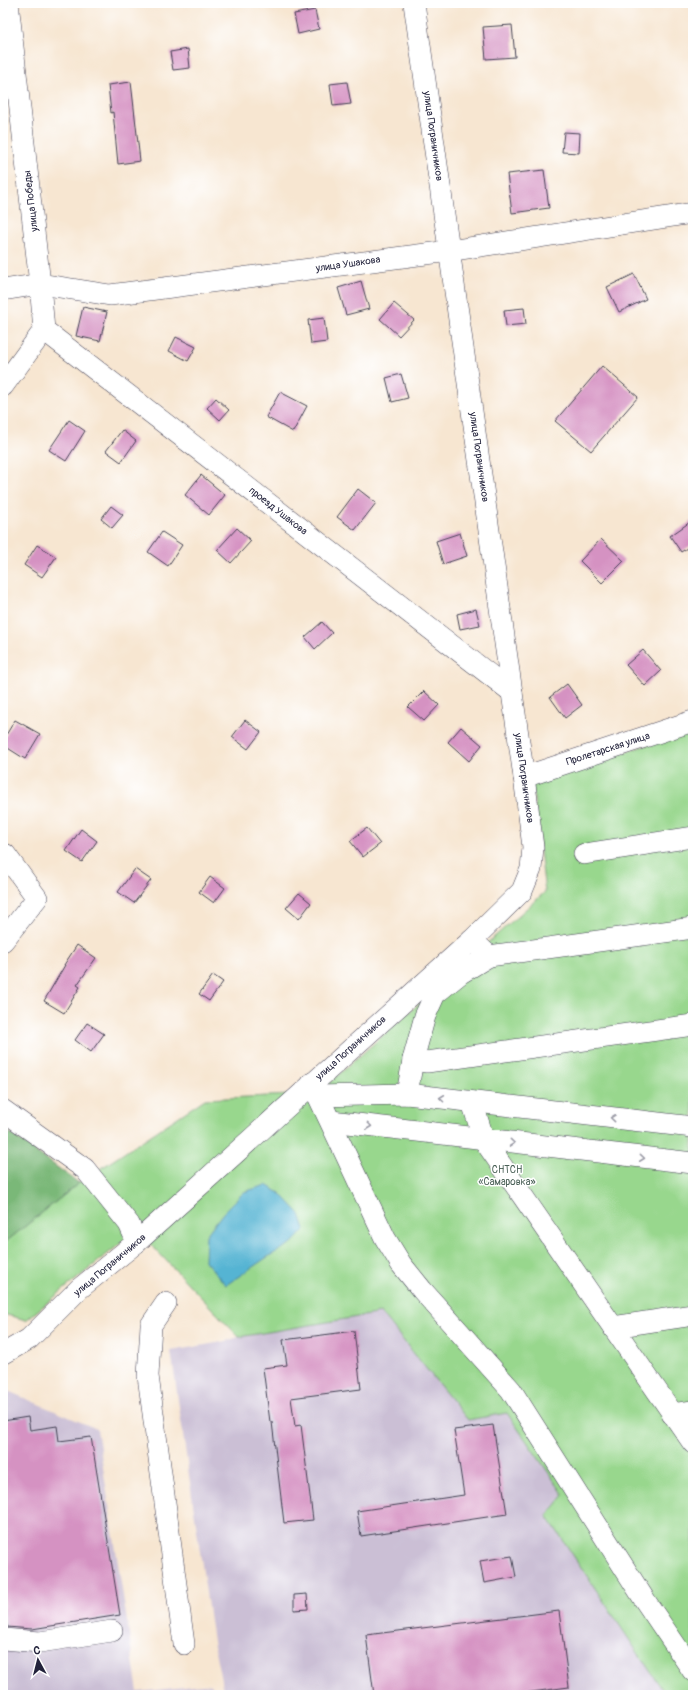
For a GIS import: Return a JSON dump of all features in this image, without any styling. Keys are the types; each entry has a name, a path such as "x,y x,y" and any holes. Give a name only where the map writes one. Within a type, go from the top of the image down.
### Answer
{"street":[{"name":"улица Победы","path":"8,3 44,330"},
{"name":"улица Пограничников","path":"3,1354 29,1340 79,1289 137,1242 315,1090 472,940 522,890 530,869 533,847 524,777 414,3"},
{"name":"улица Ушакова","path":"3,290 40,284 110,295 450,250 693,213"},
{"name":"проезд Ушакова","path":"44,330 512,692"},
{"path":"3,386 44,330"},
{"name":"Пролетарская улица","path":"524,777 693,721"},
{"path":"584,854 693,837"},
{"path":"3,941 37,898 5,854"},
{"path":"407,1094 413,1060 425,1016 435,994 461,973 489,956 693,928"},
{"path":"472,940 489,956"},
{"path":"413,1060 427,1062 693,1025"},
{"path":"693,1127 407,1094 315,1090 386,1238 401,1264 422,1290 511,1390 642,1595 693,1671"},
{"path":"472,1102 484,1140 693,1443"},
{"path":"3,1110 85,1169 129,1224 137,1242"},
{"path":"331,1121 484,1140 693,1163"},
{"path":"166,1303 151,1325 148,1376 184,1644"},
{"path":"613,1327 693,1315"},
{"path":"672,1414 693,1411"},
{"path":"3,1639 40,1642 112,1631"}],"shaded area":[{"path":"381,1313 468,1420 507,1413 564,1495 547,1516 666,1695 224,1695 213,1641 171,1351 222,1342 239,1337"},
{"path":"3,1389 97,1429 138,1692 212,1684 213,1695 3,1695"}],"green space":[{"name":"СНТСН «Самаровка»","path":"693,730 693,1695 666,1695 547,1516 564,1495 507,1413 468,1420 381,1313 239,1337 137,1230 26,1320 3,1314 3,1244 79,1183 205,1099 311,1094 327,1085 545,892 532,782"},
{"path":"3,1128 79,1183 3,1244"}],"water":[{"path":"266,1185 280,1193 300,1214 305,1229 292,1243 266,1258 226,1285 205,1261 206,1235 223,1213 244,1192"}],"building":[{"path":"315,10 319,29 298,34 294,14"},
{"path":"512,25 515,57 486,59 483,27"},
{"path":"188,49 190,68 173,70 170,52"},
{"path":"131,82 140,161 118,164 113,112 111,113 108,85"},
{"path":"347,82 351,104 333,106 330,84"},
{"path":"564,132 580,133 579,153 562,152"},
{"path":"544,170 549,208 512,213 507,174"},
{"path":"634,274 646,299 619,312 607,287"},
{"path":"361,281 369,309 346,315 338,288"},
{"path":"394,303 414,320 399,336 380,319"},
{"path":"83,307 107,312 100,341 76,336"},
{"path":"524,308 526,324 506,326 504,310"},
{"path":"324,318 327,342 311,344 308,320"},
{"path":"176,337 196,347 188,361 169,351"},
{"path":"602,366 638,397 591,451 555,421"},
{"path":"401,374 408,398 392,402 386,378"},
{"path":"280,392 307,406 293,432 266,417"},
{"path":"216,398 229,410 220,420 207,408"},
{"path":"69,420 85,431 66,461 49,450"},
{"path":"122,430 136,441 121,462 106,451"},
{"path":"201,475 225,495 209,515 185,495"},
{"path":"358,489 376,503 355,530 337,517"},
{"path":"111,506 123,515 112,528 101,519"},
{"path":"693,520 693,544 681,552 670,536"},
{"path":"237,528 251,541 231,563 217,550"},
{"path":"162,532 182,545 168,566 148,552"},
{"path":"460,533 467,556 443,564 436,541"},
{"path":"601,539 624,561 602,583 580,561"},
{"path":"37,545 56,557 42,577 24,565"},
{"path":"476,609 480,625 460,629 457,614"},
{"path":"322,622 332,633 315,649 305,637"},
{"path":"643,650 661,671 645,686 626,665"},
{"path":"567,684 582,705 565,718 550,697"},
{"path":"424,691 439,705 424,721 408,707"},
{"path":"15,720 40,734 25,759 3,745 3,740"},
{"path":"245,720 261,732 248,749 232,737"},
{"path":"461,727 482,745 469,761 448,742"},
{"path":"367,828 380,844 363,857 350,841"},
{"path":"81,829 97,841 82,862 66,851"},
{"path":"135,869 151,880 134,903 118,892"},
{"path":"210,877 225,888 214,903 199,892"},
{"path":"299,893 311,903 299,919 286,908"},
{"path":"77,945 96,958 77,985 80,987 64,1013 44,1001"},
{"path":"213,975 223,982 209,1001 199,994"},
{"path":"87,1023 104,1034 91,1052 75,1040"},
{"path":"354,1331 361,1389 291,1398 295,1426 301,1425 313,1520 284,1523 272,1422 270,1422 263,1368 287,1365 283,1340"},
{"path":"28,1417 30,1430 57,1426 59,1441 91,1437 120,1615 32,1629 7,1627 3,1600 3,1421"},
{"path":"493,1425 507,1514 361,1536 357,1511 464,1495 454,1430"},
{"path":"512,1556 516,1577 484,1583 480,1561"},
{"path":"307,1594 308,1609 294,1610 294,1595"},
{"path":"559,1611 569,1687 509,1695 374,1695 366,1635"}]}
